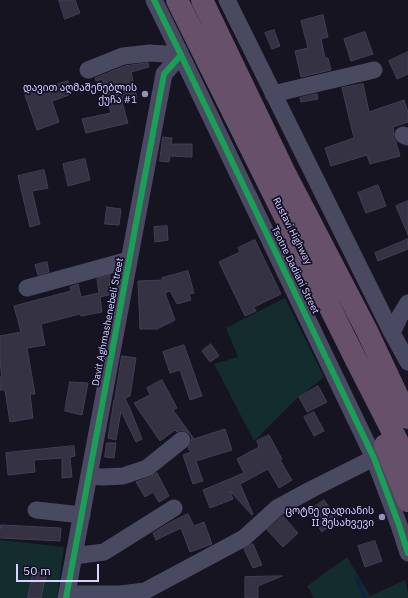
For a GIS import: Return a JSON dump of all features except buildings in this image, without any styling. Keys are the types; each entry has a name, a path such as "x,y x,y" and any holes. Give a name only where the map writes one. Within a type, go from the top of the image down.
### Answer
{"highway":[{"name":"Rustavi Highway","path":"177,0 408,462"},
{"name":"Rustavi Highway","path":"202,0 285,172 367,331 408,418"},
{"path":"367,331 408,398"},
{"path":"357,362 368,404 408,501"}],"street":[{"name":"Tsotne Dadiani Street","path":"154,0 374,458 408,553"},
{"path":"227,0 392,333 408,362"},
{"path":"88,70 123,56 150,53 181,55"},
{"name":"Davit Aghmashenebeli Street","path":"66,596 164,74 181,55"},
{"path":"273,94 374,70"},
{"path":"27,288 129,260"},
{"path":"392,333 408,303"},
{"path":"89,476 123,476 146,468 182,440"},
{"path":"66,596 120,594 145,591 244,538 277,508 374,458"},
{"path":"74,556 104,552 174,508"},
{"path":"36,510 82,515"}],"green space":[{"path":"285,298 324,377 295,400 254,441 214,364 238,357 226,328"},
{"path":"0,540 64,547 57,598 0,598"},
{"path":"347,557 370,596 405,580 408,598 314,598 307,586"}],"waterway":[{"path":"357,579 365,598"}],"cycle path":[{"path":"154,0 374,458 408,553"},
{"path":"66,598 164,74 181,55"}],"place":[{"name":"დავით აღმაშენებლის ქუჩა #1","path":"145,94"},
{"name":"ცოტნე დადიანის II შესახვევი","path":"382,517"}]}
